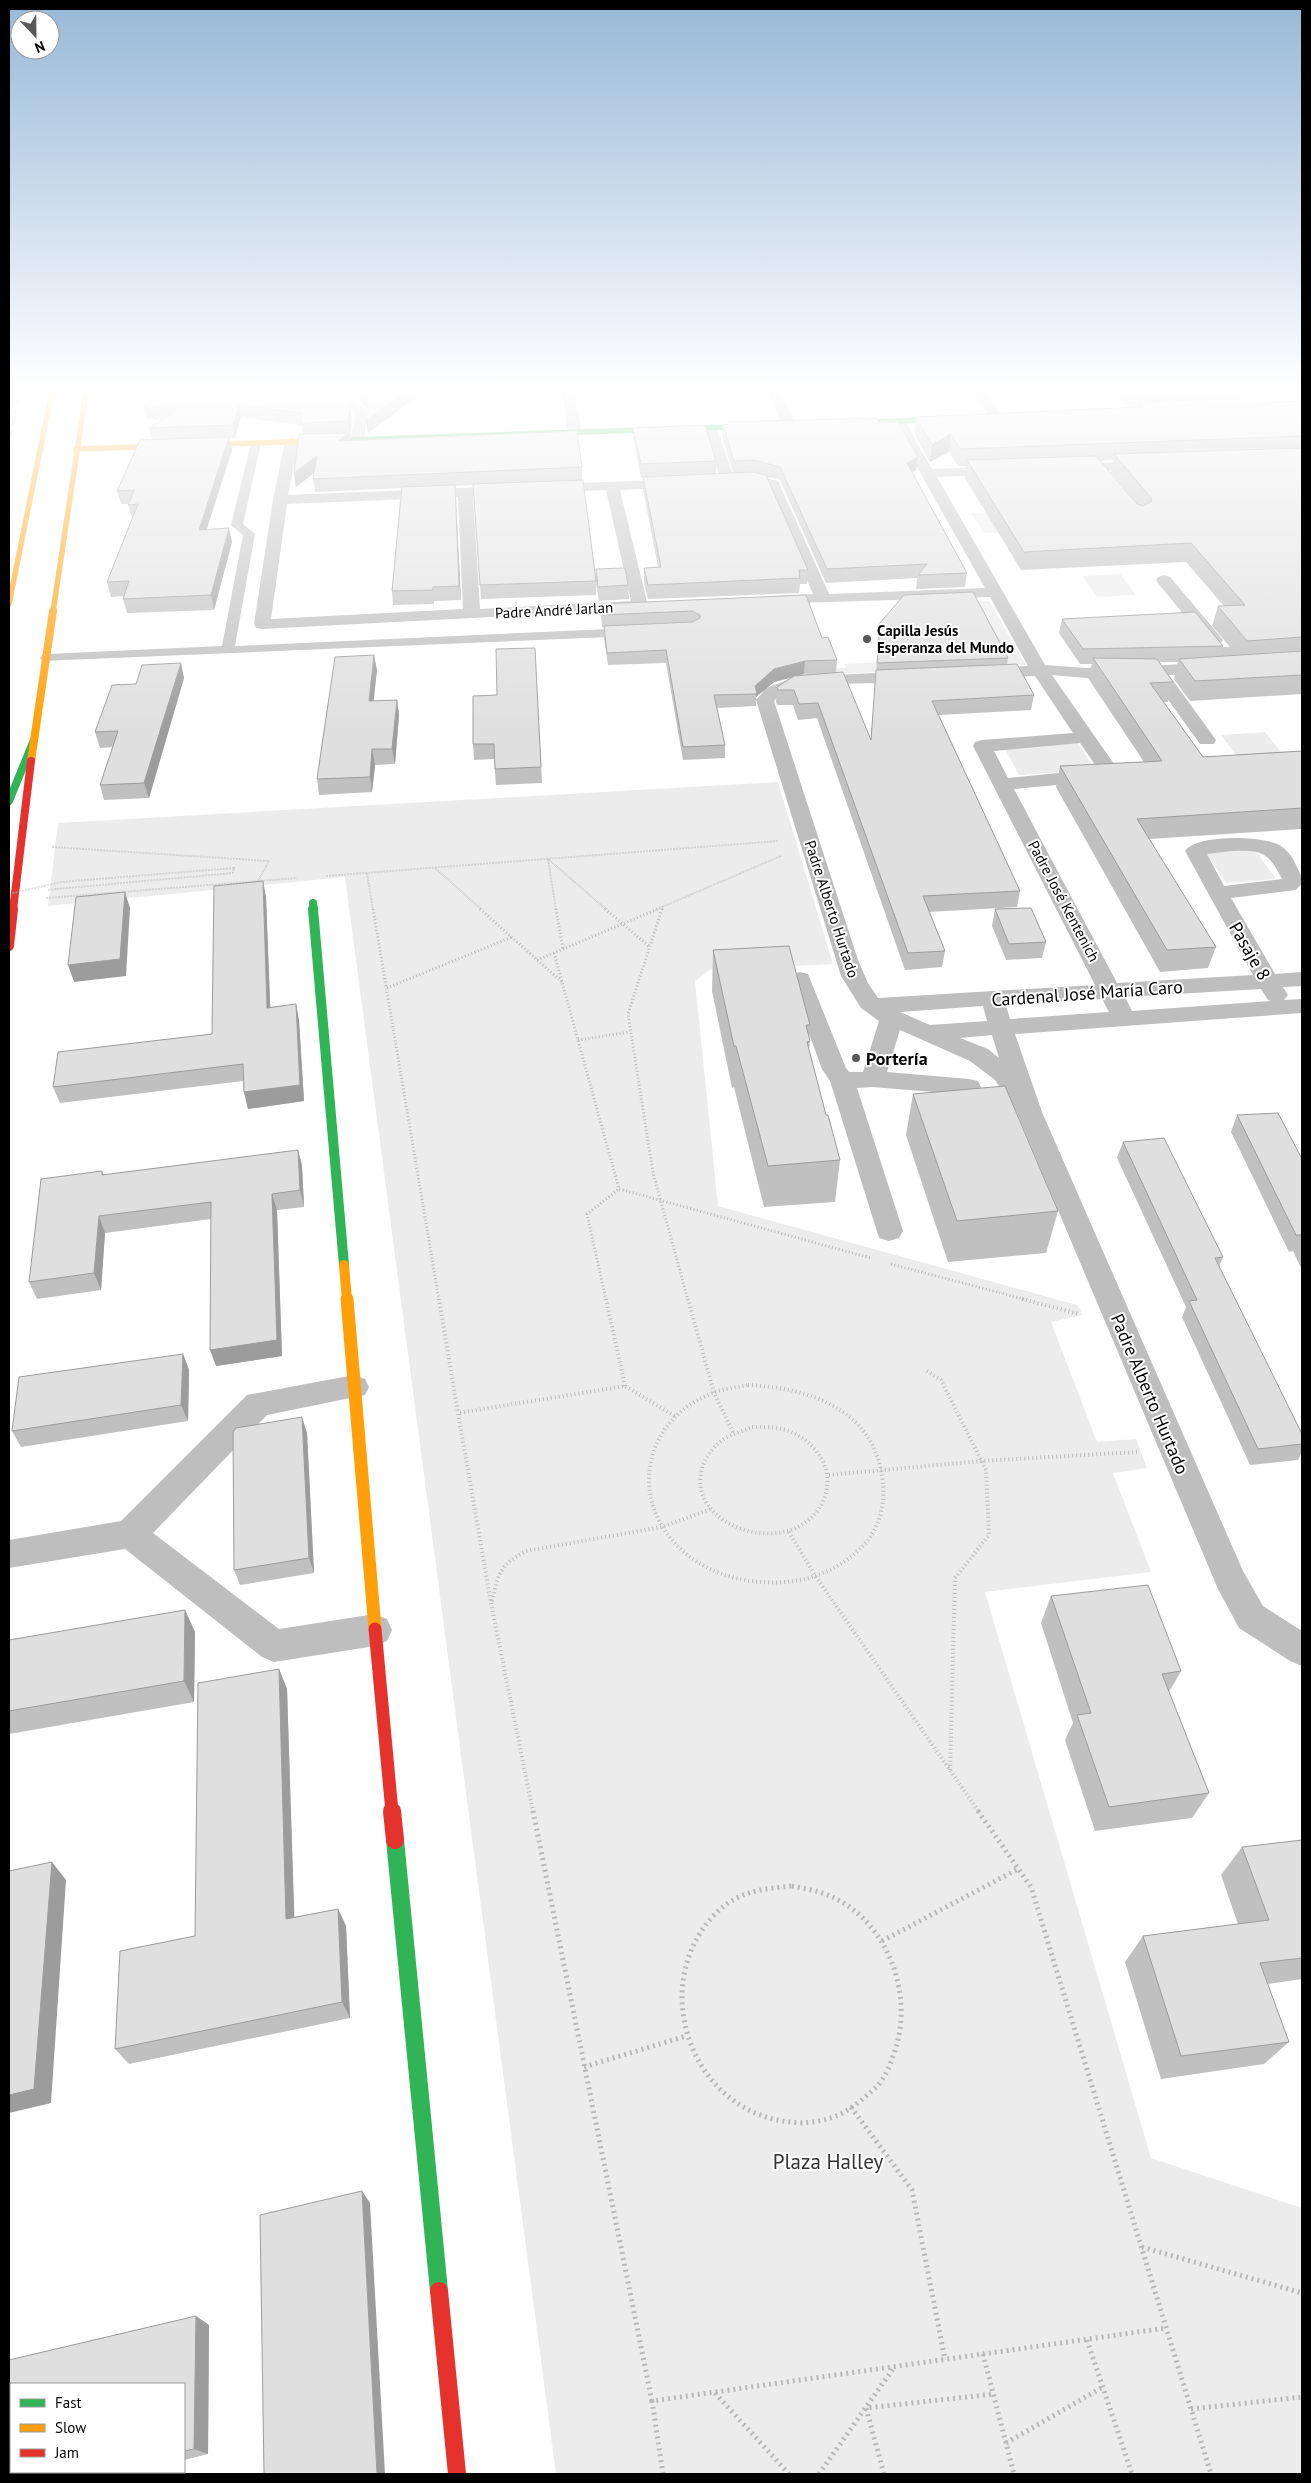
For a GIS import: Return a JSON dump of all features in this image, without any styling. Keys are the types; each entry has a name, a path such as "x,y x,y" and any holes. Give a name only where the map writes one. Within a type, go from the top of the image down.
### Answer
{"main road":[{"path":"9,604 30,501"},
{"path":"9,946 34,740 69,501"},
{"path":"9,801 34,740"},
{"path":"313,903 375,1630 457,2474"}],"street":[{"name":"Padre André Jarlan","path":"280,501 262,624 659,605"},
{"path":"466,501 472,614"},
{"path":"616,501 640,606"},
{"path":"780,501 823,598"},
{"path":"944,501 997,592 1111,774 1002,784"},
{"path":"1164,580 1234,667"},
{"path":"755,601 997,592"},
{"path":"1046,671 1081,659 1302,648"},
{"path":"965,674 1046,671 1086,673 1158,671 1302,663"},
{"path":"1158,671 1207,740"},
{"name":"Padre Alberto Hurtado","path":"927,676 811,681 781,687 772,692 765,700 847,960 862,995 881,1012 979,1055 1004,1074 1029,1112"},
{"name":"Padre José Kentenich","path":"1087,737 982,746 1124,1018"},
{"name":"Pasaje 8","path":"1217,893 1267,981 1293,1007"},
{"path":"800,979 834,1069 842,1081 889,1231"},
{"name":"Cardenal José María Caro","path":"881,1012 992,999 1302,979"},
{"name":"Padre Alberto Hurtado","path":"992,999 1029,1112 1230,1579 1251,1617 1302,1650"},
{"name":"Cardenal José María Caro","path":"927,1032 1293,1007"},
{"path":"873,1079 881,1012"},
{"path":"842,1081 873,1079 969,1087"},
{"path":"9,1554 130,1534 258,1404 354,1387"},
{"path":"130,1534 274,1646 375,1630"}],"lane":[{"path":"228,650 249,534 237,525 243,501"},
{"path":"47,658 645,631"}],"path":[{"path":"317,877 809,841"},
{"path":"537,960 809,841"},
{"path":"49,847 269,861 258,881"},
{"path":"548,859 650,947"},
{"path":"548,859 563,949"},
{"path":"9,894 61,882 234,868 233,873 56,889"},
{"path":"435,868 562,982"},
{"path":"366,873 491,1603 652,2402 663,2474"},
{"path":"44,898 298,878"},
{"path":"663,906 628,1014 630,1032 653,1173 714,1392 733,1432"},
{"path":"386,988 512,937"},
{"path":"554,953 619,1190"},
{"path":"578,1040 630,1032"},
{"path":"619,1190 661,1202"},
{"path":"619,1190 588,1214 625,1386"},
{"path":"926,1371 941,1380 986,1470 989,1535 955,1578 950,1772"},
{"path":"748,1385 784,1386 819,1397 849,1416 871,1441 883,1472 884,1504 872,1534 849,1559 816,1577 775,1584 732,1579 694,1562 665,1534 650,1502 648,1467 659,1436 676,1417 682,1410 714,1392 748,1385"},
{"path":"458,1413 625,1386 676,1417"},
{"path":"752,1427 773,1427 793,1433 810,1444 822,1458 829,1475 828,1493 821,1509 808,1523 790,1532 768,1535 746,1532 726,1523 711,1509 702,1492 700,1474 705,1457 716,1443 733,1432 752,1427"},
{"path":"829,1475 883,1472 981,1461 1174,1450"},
{"path":"491,1603 498,1577 506,1562 526,1551 662,1527 711,1509"},
{"path":"790,1532 816,1577 1031,1887 1211,2474"},
{"path":"882,1941 1018,1869"},
{"path":"792,1886 827,1894 857,1913 882,1941 898,1978 902,2018 894,2058 873,2091 842,2113 805,2124 766,2120 731,2101 702,2072 686,2036 680,1996 686,1959 703,1927 728,1903 759,1889 792,1886"},
{"path":"584,2066 686,2036"},
{"path":"851,2107 912,2190 945,2360"},
{"path":"1141,2247 1302,2293"},
{"path":"652,2402 1166,2328"},
{"path":"1087,2340 1132,2474"},
{"path":"983,2354 1014,2474"},
{"path":"819,2474 895,2366"},
{"path":"1006,2443 1103,2387"},
{"path":"715,2393 789,2474"},
{"path":"866,2408 994,2394"},
{"path":"1191,2409 1302,2397"},
{"path":"866,2408 884,2474"}],"green space":[{"path":"1029,510 1043,531 984,533 971,513"},
{"path":"1120,574 1136,595 1097,597 1082,576"},
{"path":"989,601 1026,665 948,669 917,604"},
{"path":"904,661 942,669 791,676 790,671 846,668 844,664"},
{"path":"1265,732 1288,761 1243,764 1221,735"},
{"path":"1078,743 1095,770 1019,775 1004,747"},
{"name":"Plaza Halley","path":"778,782 833,964 710,970 695,981 718,1206 1077,1305 1083,1315 1051,1322 1097,1442 1136,1439 1147,1468 1113,1473 1151,1572 985,1592 1151,2158 1302,2208 1302,2474 556,2474 345,877 48,906 58,823"},
{"path":"1251,844 1276,879 1226,883 1202,847"}],"building":[{"path":"130,501 208,501 199,530 229,528 211,595 123,599 129,581 107,582 138,504 128,505"},
{"path":"401,501 456,501 459,586 433,587 433,590 392,591"},
{"path":"474,501 586,501 596,581 480,585"},
{"path":"648,501 777,501 808,570 799,570 800,578 648,585 644,568 661,567"},
{"path":"796,501 928,501 967,573 918,575 927,564 827,569"},
{"path":"992,501 1134,501 1143,506 1151,502 1302,501 1302,637 1247,641 1218,606 1245,605 1191,543 1024,552"},
{"path":"625,568 628,585 598,587 596,569"},
{"path":"973,592 1008,658 877,663 880,623 904,595"},
{"path":"806,595 822,638 828,637 837,660 805,661 774,669 755,686 757,694 714,695 725,745 683,747 666,650 607,653 604,626 692,622 700,618 700,615 692,611 602,615 600,604"},
{"path":"1195,612 1223,646 1083,649 1062,619"},
{"path":"535,648 541,767 495,769 494,744 473,744 473,696 497,695 496,649"},
{"path":"1302,651 1302,675 1195,681 1179,659"},
{"path":"374,655 369,701 397,700 392,749 372,749 370,777 317,779 335,657"},
{"path":"1093,658 1157,659 1173,682 1150,683 1203,757 1302,751 1302,808 1137,819 1216,947 1167,950 1060,766 1162,761"},
{"path":"181,663 144,783 100,785 118,731 95,732 112,685 136,684 142,665"},
{"path":"1017,664 1034,695 932,701 1020,891 923,896 945,951 908,953 818,703 799,704 794,690 778,690 777,687 794,676 843,672 871,740 876,670"},
{"path":"263,881 267,1008 296,1004 300,1085 244,1092 243,1064 53,1087 58,1052 212,1034 214,886"},
{"path":"125,892 120,959 68,965 76,897"},
{"path":"1031,908 1046,942 1009,944 995,909"},
{"path":"789,946 810,1025 806,1025 810,1041 807,1042 840,1160 768,1166 736,1046 734,1046 713,950"},
{"path":"1005,1086 1058,1211 957,1221 913,1094"},
{"path":"1278,1113 1302,1159 1302,1238 1301,1235 1296,1235 1237,1115"},
{"path":"1164,1138 1223,1257 1215,1258 1302,1434 1302,1444 1258,1449 1189,1301 1197,1300 1123,1142"},
{"path":"298,1150 300,1190 272,1194 277,1340 210,1350 211,1202 99,1216 94,1273 29,1282 41,1179 102,1171 102,1175"},
{"path":"183,1354 181,1405 12,1431 19,1377"},
{"path":"302,1417 309,1558 234,1570 233,1432 236,1428"},
{"path":"1148,1585 1181,1671 1162,1674 1209,1793 1109,1807 1077,1715 1091,1713 1051,1596"},
{"path":"185,1610 184,1681 9,1711 9,1640"},
{"path":"279,1669 286,1919 338,1909 342,2002 115,2049 120,1951 195,1936 198,1683"},
{"path":"1302,1840 1302,1958 1260,1963 1289,2042 1181,2056 1143,1936 1269,1920 1242,1847"},
{"path":"52,1862 34,2089 9,2095 9,1871"},
{"path":"362,2191 377,2474 264,2474 260,2215"},
{"path":"196,2316 194,2449 185,2451 185,2383 10,2383 10,2473 93,2473 9,2474 9,2360"}],"traffic: fast":[{"path":"9,801 34,740"},
{"path":"313,903 344,1265"},
{"path":"395,1840 439,2291"}],"traffic: slow":[{"path":"9,604 30,501"},
{"path":"31,761 70,501"},
{"path":"344,1265 375,1629"}],"traffic: jam":[{"path":"9,946 31,761"},
{"path":"375,1629 395,1840"},
{"path":"439,2291 457,2474"}],"place":[{"name":"Capilla Jesús Esperanza del Mundo","path":"867,639"},
{"name":"Portería","path":"856,1058"}]}
